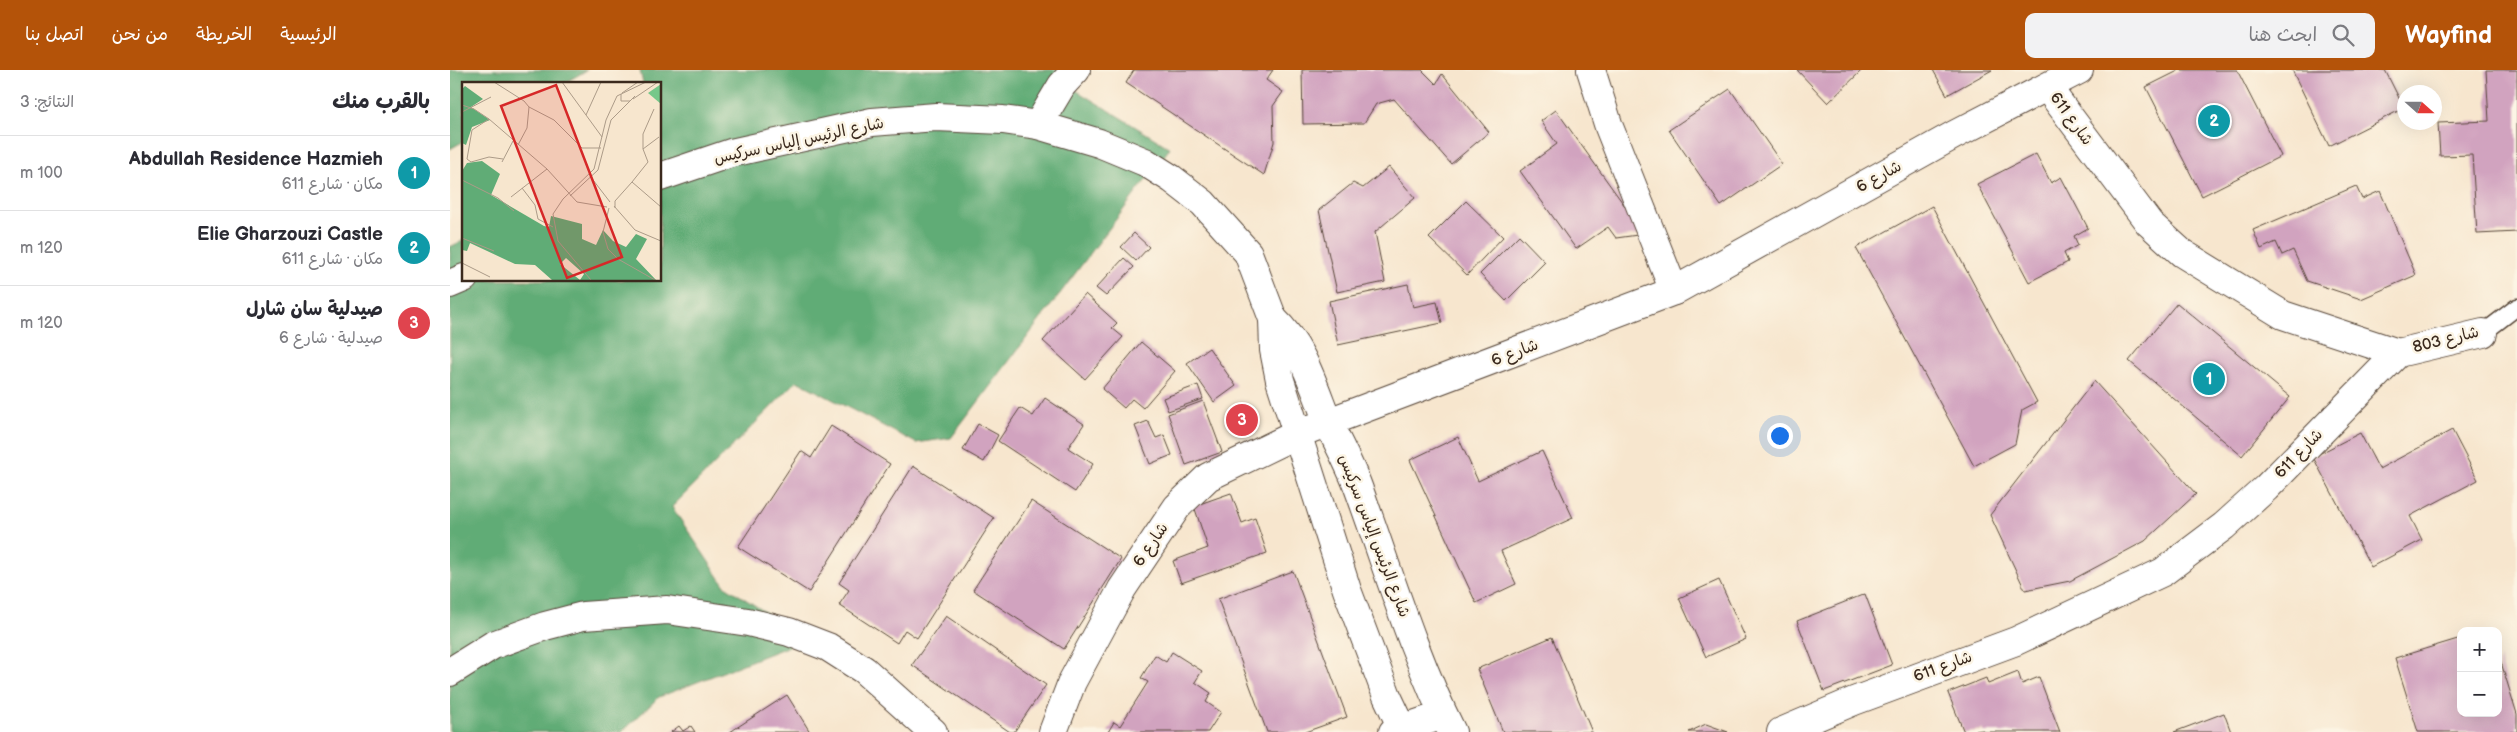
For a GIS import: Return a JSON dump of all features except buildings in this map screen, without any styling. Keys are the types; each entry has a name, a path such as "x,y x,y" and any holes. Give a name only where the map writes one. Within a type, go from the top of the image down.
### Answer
{"street":[{"path":"1038,125 1062,85 1076,70"},
{"path":"1591,70 1608,127 1674,291"},
{"name":"شارع 6","path":"1053,732 1072,682 1122,588 1177,507 1208,477 1298,434 1674,291 1954,135 2079,70"},
{"name":"شارع 611","path":"1781,732 1863,697 2016,641 2163,572 2224,526 2266,488 2398,353 2283,315 2182,253 2149,223 2047,87"},
{"name":"شارع الرئيس إلياس سركيس","path":"661,178 731,153 872,122 936,117 1003,120 1038,125 1099,143 1145,162 1172,179 1203,203 1248,253 1273,319 1274,350 1280,380 1348,590 1400,731"},
{"path":"450,284 462,279"},
{"name":"شارع الرئيس إلياس سركيس","path":"1273,319 1286,331 1310,373 1329,423 1358,485 1427,678 1447,723"},
{"name":"شارع 803","path":"2398,353 2483,333"},
{"path":"450,672 493,645 545,626 583,616 666,610 773,628 828,647 864,670 933,732"},
{"path":"1400,731 1447,723"}],"lane":[{"name":"شارع 803","path":"2483,333 2517,307"}],"green space":[{"path":"450,70 587,70 566,82 462,82 462,142 450,149"},
{"path":"640,70 1062,70 1056,78 1170,148 951,438 916,443 797,381 672,507 725,586 807,639 659,697 622,732 450,732 450,247 462,241 462,281 661,281 661,82 643,82"}],"place":[{"name":"Elie Gharzouzi Castle","path":"2214,121"},
{"name":"Abdullah Residence Hazmieh","path":"2209,379"},
{"name":"صيدلية سان شارل","path":"1242,420"}]}
